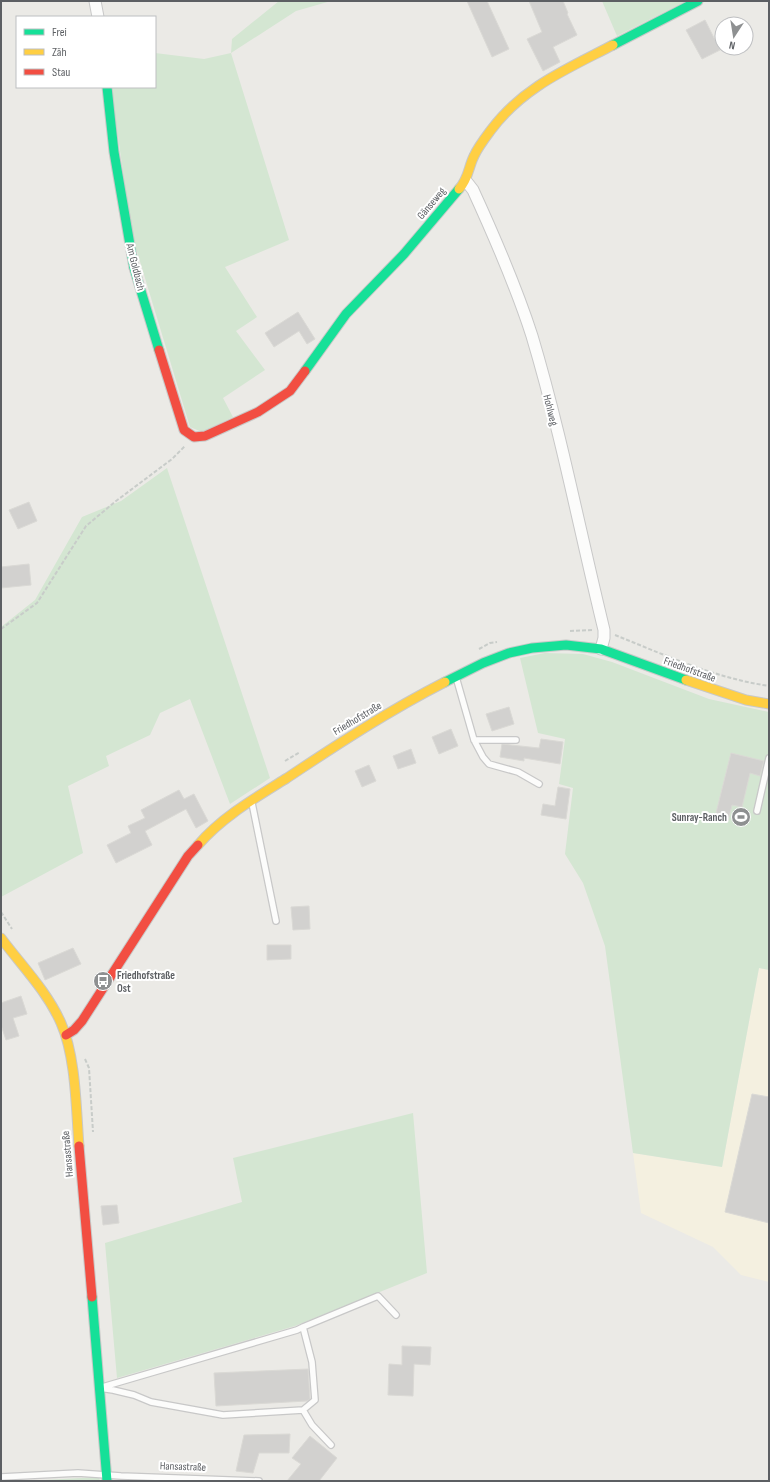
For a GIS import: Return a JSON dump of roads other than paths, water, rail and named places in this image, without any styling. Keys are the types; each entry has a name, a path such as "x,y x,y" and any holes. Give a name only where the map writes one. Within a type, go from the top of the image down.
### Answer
{"street":[{"path":"95,1 98,16"},
{"name":"Gänseweg","path":"194,437 205,436 258,412 290,391 346,314 404,254 466,180 474,155 492,129 516,102 541,83 698,1"},
{"name":"Am Goldbach","path":"107,88 114,152 134,268 184,430 194,437"},
{"name":"Hohlweg","path":"466,180 473,190 504,258 531,335 551,408 604,630 601,649"},
{"name":"Friedhofstraße","path":"66,1035 74,1030 82,1021 188,856 197,844 224,819 352,734 486,661 507,653 525,649 571,645 601,649 717,691 746,700 769,704"},
{"name":"Hansastraße","path":"1,938 6,951 52,1007 66,1035 73,1077 107,1478"}],"lane":[{"path":"456,677 474,740 483,757 489,764 518,772 539,784"},
{"path":"474,740 516,740"},
{"path":"757,811 769,758"},
{"path":"252,801 276,921"},
{"path":"99,1388 303,1327 378,1296 396,1314"},
{"path":"99,1388 134,1395 151,1402 223,1415 303,1410 315,1400 312,1362 303,1327"},
{"path":"303,1410 312,1425 331,1445"},
{"name":"Hansastraße","path":"1,1478 78,1473 107,1478 258,1481"}],"place":[{"name":"Sunray-Ranch","path":"741,817"},
{"name":"Friedhofstraße Ost","path":"103,981"}]}
